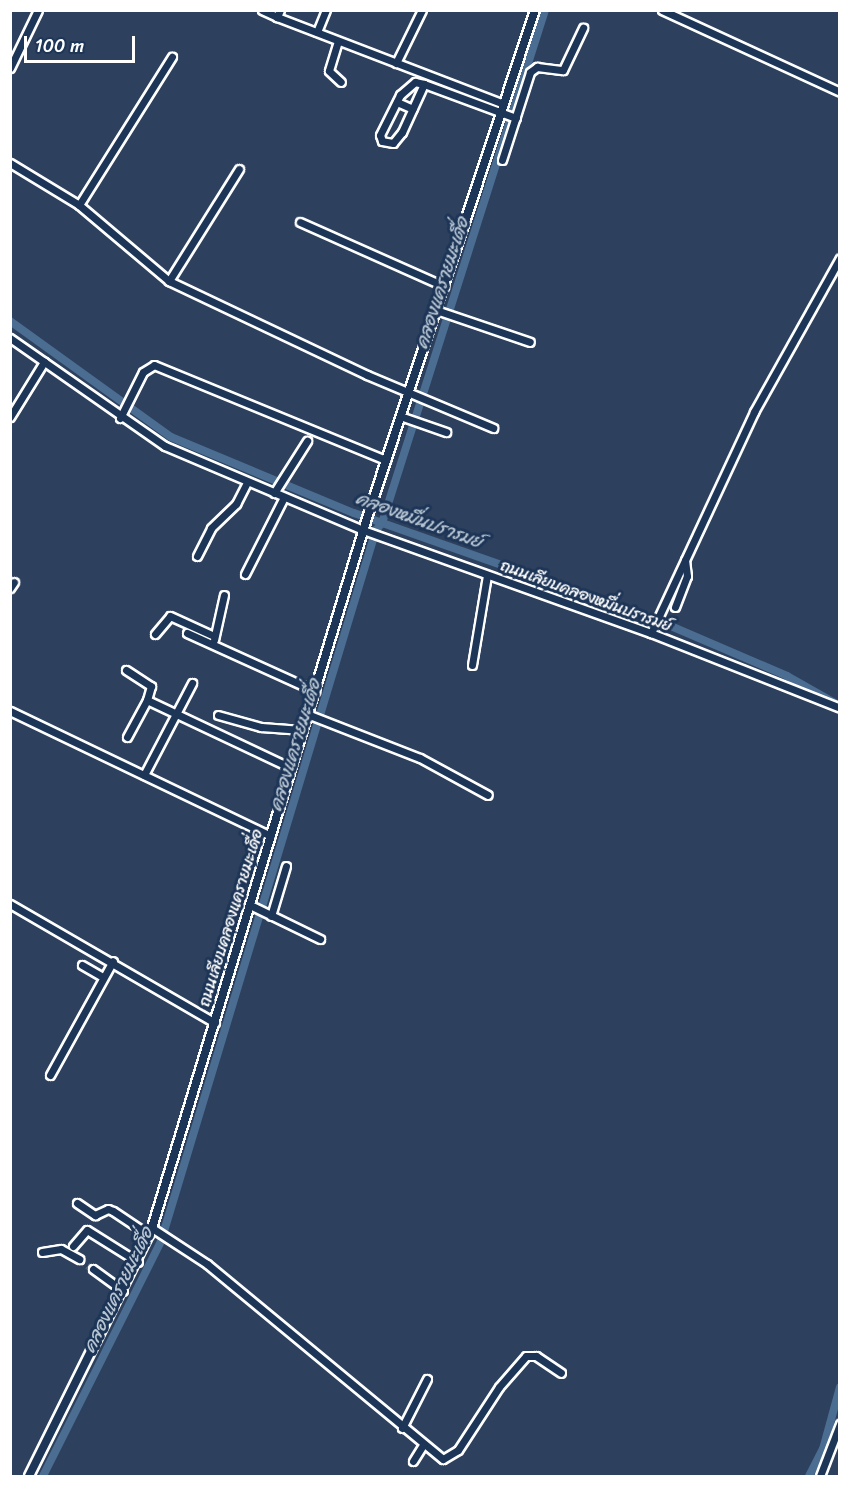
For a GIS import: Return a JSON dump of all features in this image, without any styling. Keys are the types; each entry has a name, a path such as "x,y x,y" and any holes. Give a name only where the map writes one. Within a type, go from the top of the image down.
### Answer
{"street":[{"path":"10,68 38,10"},
{"path":"262,10 279,14 338,41 504,104"},
{"path":"317,32 327,10"},
{"path":"396,63 422,10"},
{"name":"ถนนเลียบคลองแครายมะเดื่อ","path":"28,1476 138,1262 156,1232 302,730 315,717 315,691 386,460 415,396 444,286 508,116 504,104 535,10"},
{"path":"662,10 840,92"},
{"path":"502,160 508,116 533,69 563,70 583,28"},
{"path":"338,41 329,71 341,82"},
{"path":"80,205 172,57"},
{"path":"424,84 402,132 388,144 380,135 407,87 424,84 508,116"},
{"path":"397,102 413,109"},
{"path":"10,164 80,205 169,281 415,396 493,428"},
{"path":"169,281 239,169"},
{"path":"300,222 444,286"},
{"path":"654,628 754,412 840,258"},
{"path":"439,311 530,342"},
{"name":"ถนนเลียบคลองหมื่นปรารมย์","path":"10,338 120,418 165,446 284,497 366,525 378,536 487,575 654,628 840,708"},
{"path":"10,417 44,362"},
{"path":"120,418 131,403 143,372 154,365 386,460"},
{"path":"407,418 446,432"},
{"path":"274,493 307,441"},
{"path":"197,555 211,528 236,504 247,482"},
{"path":"245,574 284,497"},
{"path":"675,607 687,576 685,560"},
{"path":"472,665 487,575"},
{"path":"214,645 224,595"},
{"path":"155,634 171,616 214,636"},
{"path":"187,633 315,691"},
{"path":"126,670 151,686 147,700 127,737"},
{"path":"144,775 192,683"},
{"path":"147,700 291,768"},
{"path":"10,711 271,836"},
{"path":"218,715 261,727 302,730"},
{"path":"315,717 420,758 488,795"},
{"path":"264,913 286,866"},
{"path":"10,904 215,1023"},
{"path":"250,906 320,939"},
{"path":"50,1076 113,962"},
{"path":"82,965 103,977"},
{"path":"77,1203 95,1215 108,1209 156,1232 233,1285 402,1428 443,1458 458,1450 499,1387 526,1356 536,1356 561,1373"},
{"path":"73,1246 87,1230 138,1262"},
{"path":"42,1252 62,1249 79,1259"},
{"path":"93,1269 123,1291"},
{"path":"402,1428 427,1379"},
{"path":"820,1476 840,1424"},
{"path":"412,1461 423,1445"}],"waterway":[{"name":"คลองแครายมะเดื่อ","path":"43,1476 161,1241 376,530 382,523 545,10"},
{"name":"คลองหมื่นปรารมย์","path":"10,321 171,437 354,513 652,618 787,676 840,706"},
{"path":"809,1476 823,1449 840,1387"}],"tunnel":[{"path":"79,1259 93,1269"}]}
